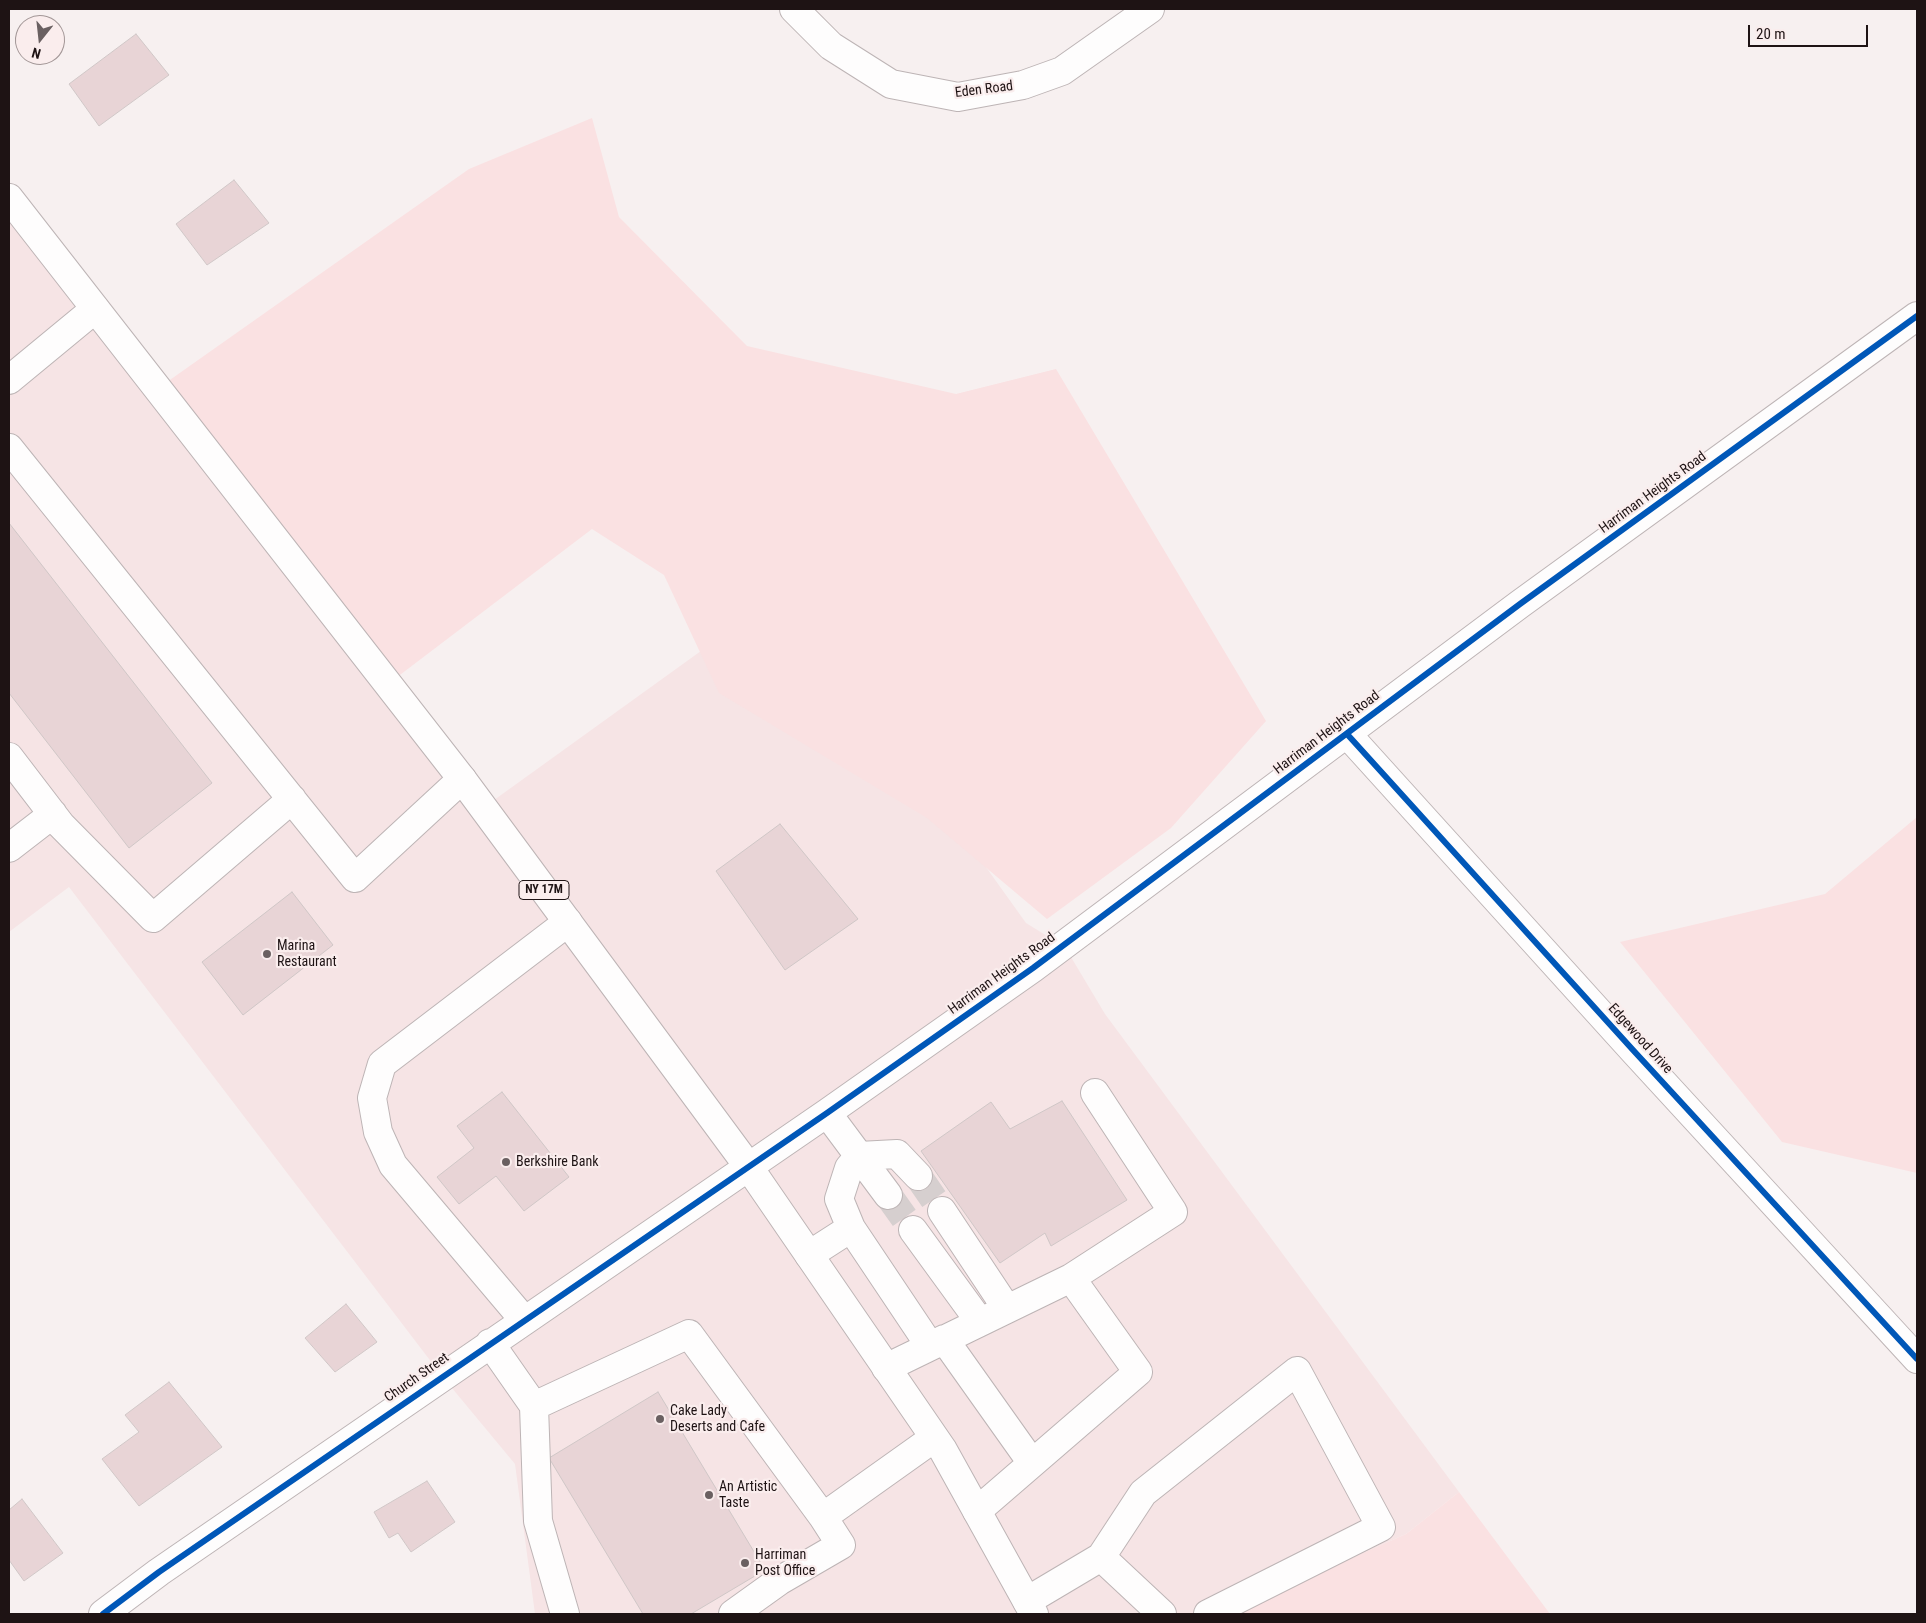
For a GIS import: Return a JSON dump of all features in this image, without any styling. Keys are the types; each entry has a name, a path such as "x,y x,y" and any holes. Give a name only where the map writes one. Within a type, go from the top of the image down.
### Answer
{"street":[{"name":"Eden Road","path":"794,9 831,46 891,84 958,96 1023,85 1062,71 1150,9"},
{"name":"NY 17M","path":"9,198 462,779 748,1166 934,1438 1031,1608"},
{"path":"9,380 95,309"},
{"name":"Harriman Heights Road","path":"748,1166 827,1113 1033,968 1536,593 1917,316"},
{"path":"9,448 355,878 462,779"},
{"name":"Edgewood Drive","path":"1347,734 1633,1050 1917,1359"},
{"path":"9,757 61,825 153,918 292,799"},
{"path":"9,848 53,814"},
{"path":"524,1320 393,1165 378,1132 372,1098 382,1064 568,922"},
{"path":"886,1368 1071,1278 1173,1212 1095,1093"},
{"path":"827,1113 888,1195"},
{"path":"918,1176 897,1154 859,1156 848,1168 839,1199 851,1228 937,1343 1032,1463"},
{"name":"Church Street","path":"103,1614 159,1572 748,1166"},
{"path":"942,1211 1007,1309"},
{"path":"808,1255 851,1228"},
{"path":"913,1230 980,1322"},
{"path":"977,1511 1138,1372 1071,1278"},
{"path":"534,1406 689,1334 841,1545 779,1581 732,1614"},
{"path":"490,1343 534,1406 538,1521 565,1614"},
{"path":"1031,1608 1101,1557 1143,1493 1297,1371 1381,1526 1208,1614"},
{"path":"822,1517 934,1438"},
{"path":"1101,1557 1162,1614"}],"shaded area":[{"path":"592,118 619,217 747,346 956,394 1056,369 1266,721 1171,828 1047,919 927,818 719,693 664,575 592,529 388,684 157,389 469,169"},
{"path":"9,198 483,808 787,589 1026,923 1065,947 1105,1014 1459,1492 1406,1534 1225,1614 535,1614 515,1464 442,1376 69,887 9,932"},
{"path":"1917,817 1917,1173 1782,1142 1620,942 1825,894"},
{"path":"1459,1492 1550,1614 1225,1614 1406,1534"}],"building":[{"path":"136,34 169,75 99,126 69,84"},
{"path":"234,180 269,223 207,265 176,224"},
{"path":"9,523 212,783 129,848 9,693"},
{"path":"780,824 858,919 785,970 716,871"},
{"name":"Marina Restaurant","path":"292,892 333,945 243,1015 202,962"},
{"name":"Berkshire Bank","path":"502,1092 569,1177 524,1211 496,1176 459,1204 437,1177 474,1148 457,1126"},
{"path":"1062,1101 1127,1200 1051,1246 1045,1233 1000,1263 921,1151 991,1102 1010,1129"},
{"path":"346,1304 377,1342 335,1372 305,1338"},
{"path":"169,1382 222,1447 139,1506 102,1459 139,1432 125,1415"},
{"path":"658,1392 765,1570 691,1614 643,1614 549,1458"},
{"path":"427,1481 455,1522 411,1552 398,1533 389,1538 374,1512"},
{"path":"22,1499 63,1553 24,1581 9,1560 9,1510"}],"tunnel":[{"path":"918,1176 942,1211"},
{"path":"888,1195 913,1230"}],"cycle path":[{"path":"103,1614 159,1572 827,1113 1033,968 1520,604 1917,316"},
{"path":"1347,734 1633,1050 1917,1359"}],"place":[{"name":"Marina Restaurant","path":"267,954"},
{"name":"Berkshire Bank","path":"506,1162"},
{"name":"Cake Lady Deserts and Cafe","path":"660,1419"},
{"name":"An Artistic Taste","path":"709,1495"},
{"name":"Harriman Post Office","path":"745,1563"}]}
